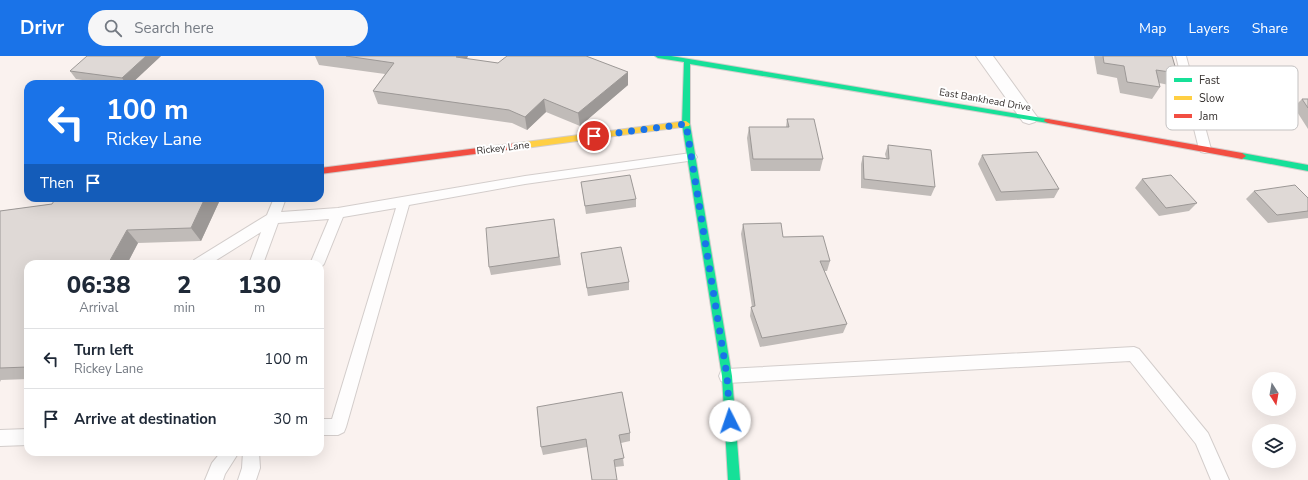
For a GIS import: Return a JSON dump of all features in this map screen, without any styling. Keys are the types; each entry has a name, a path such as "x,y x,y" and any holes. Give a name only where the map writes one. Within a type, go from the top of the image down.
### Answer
{"street":[{"name":"East Bankhead Drive","path":"658,56 1029,118 1308,168"},
{"path":"984,56 1029,118"},
{"path":"687,61 686,124 727,376 734,480"},
{"name":"Rickey Lane","path":"324,170 686,124"}],"lane":[{"path":"1181,56 1184,66"},
{"path":"1200,130 1205,149"},
{"path":"206,260 273,218 338,213 525,180 691,156"},
{"path":"257,260 279,202"},
{"path":"324,427 338,427 404,202"},
{"path":"319,260 338,213"},
{"path":"727,376 1134,354 1202,439 1220,480"},
{"path":"0,438 24,437"},
{"path":"216,474 228,456"}],"building":[{"path":"87,56 146,56 122,78 70,71"},
{"path":"346,56 457,56 456,57 498,63 507,56 586,56 628,72 578,113 544,99 525,117 509,110 373,91 394,63"},
{"path":"1103,56 1172,56 1175,66 1166,66 1166,71 1156,70 1160,87 1127,82 1124,66 1104,63"},
{"path":"1302,99 1308,99 1308,108"},
{"path":"787,119 814,119 823,159 753,159 749,127 789,127"},
{"path":"888,145 931,150 935,187 864,179 863,156 889,159"},
{"path":"1037,152 1059,189 1001,192 982,155"},
{"path":"630,175 636,199 585,206 581,182"},
{"path":"1171,175 1197,203 1166,208 1142,179"},
{"path":"1295,185 1308,198 1308,211 1277,215 1254,191"},
{"path":"53,202 203,202 191,228 127,230 110,260 24,260 24,367 0,368 0,211 52,204"},
{"path":"554,219 559,257 489,267 486,228"},
{"path":"781,223 783,237 823,236 830,261 820,261 847,324 762,338 751,307 755,306 743,224"},
{"path":"621,247 629,282 587,288 581,253"},
{"path":"622,392 630,433 619,435 624,458 614,460 617,480 592,480 586,439 541,447 537,407"}],"traffic: fast":[{"path":"658,56 1048,121"},
{"path":"687,61 686,124 727,376 734,480"},
{"path":"1242,156 1308,168"}],"traffic: slow":[{"path":"518,146 686,124"}],"traffic: jam":[{"path":"1048,121 1242,156"},
{"path":"324,170 518,146"}],"route":[{"path":"594,136 686,124 727,376 730,421"}]}
